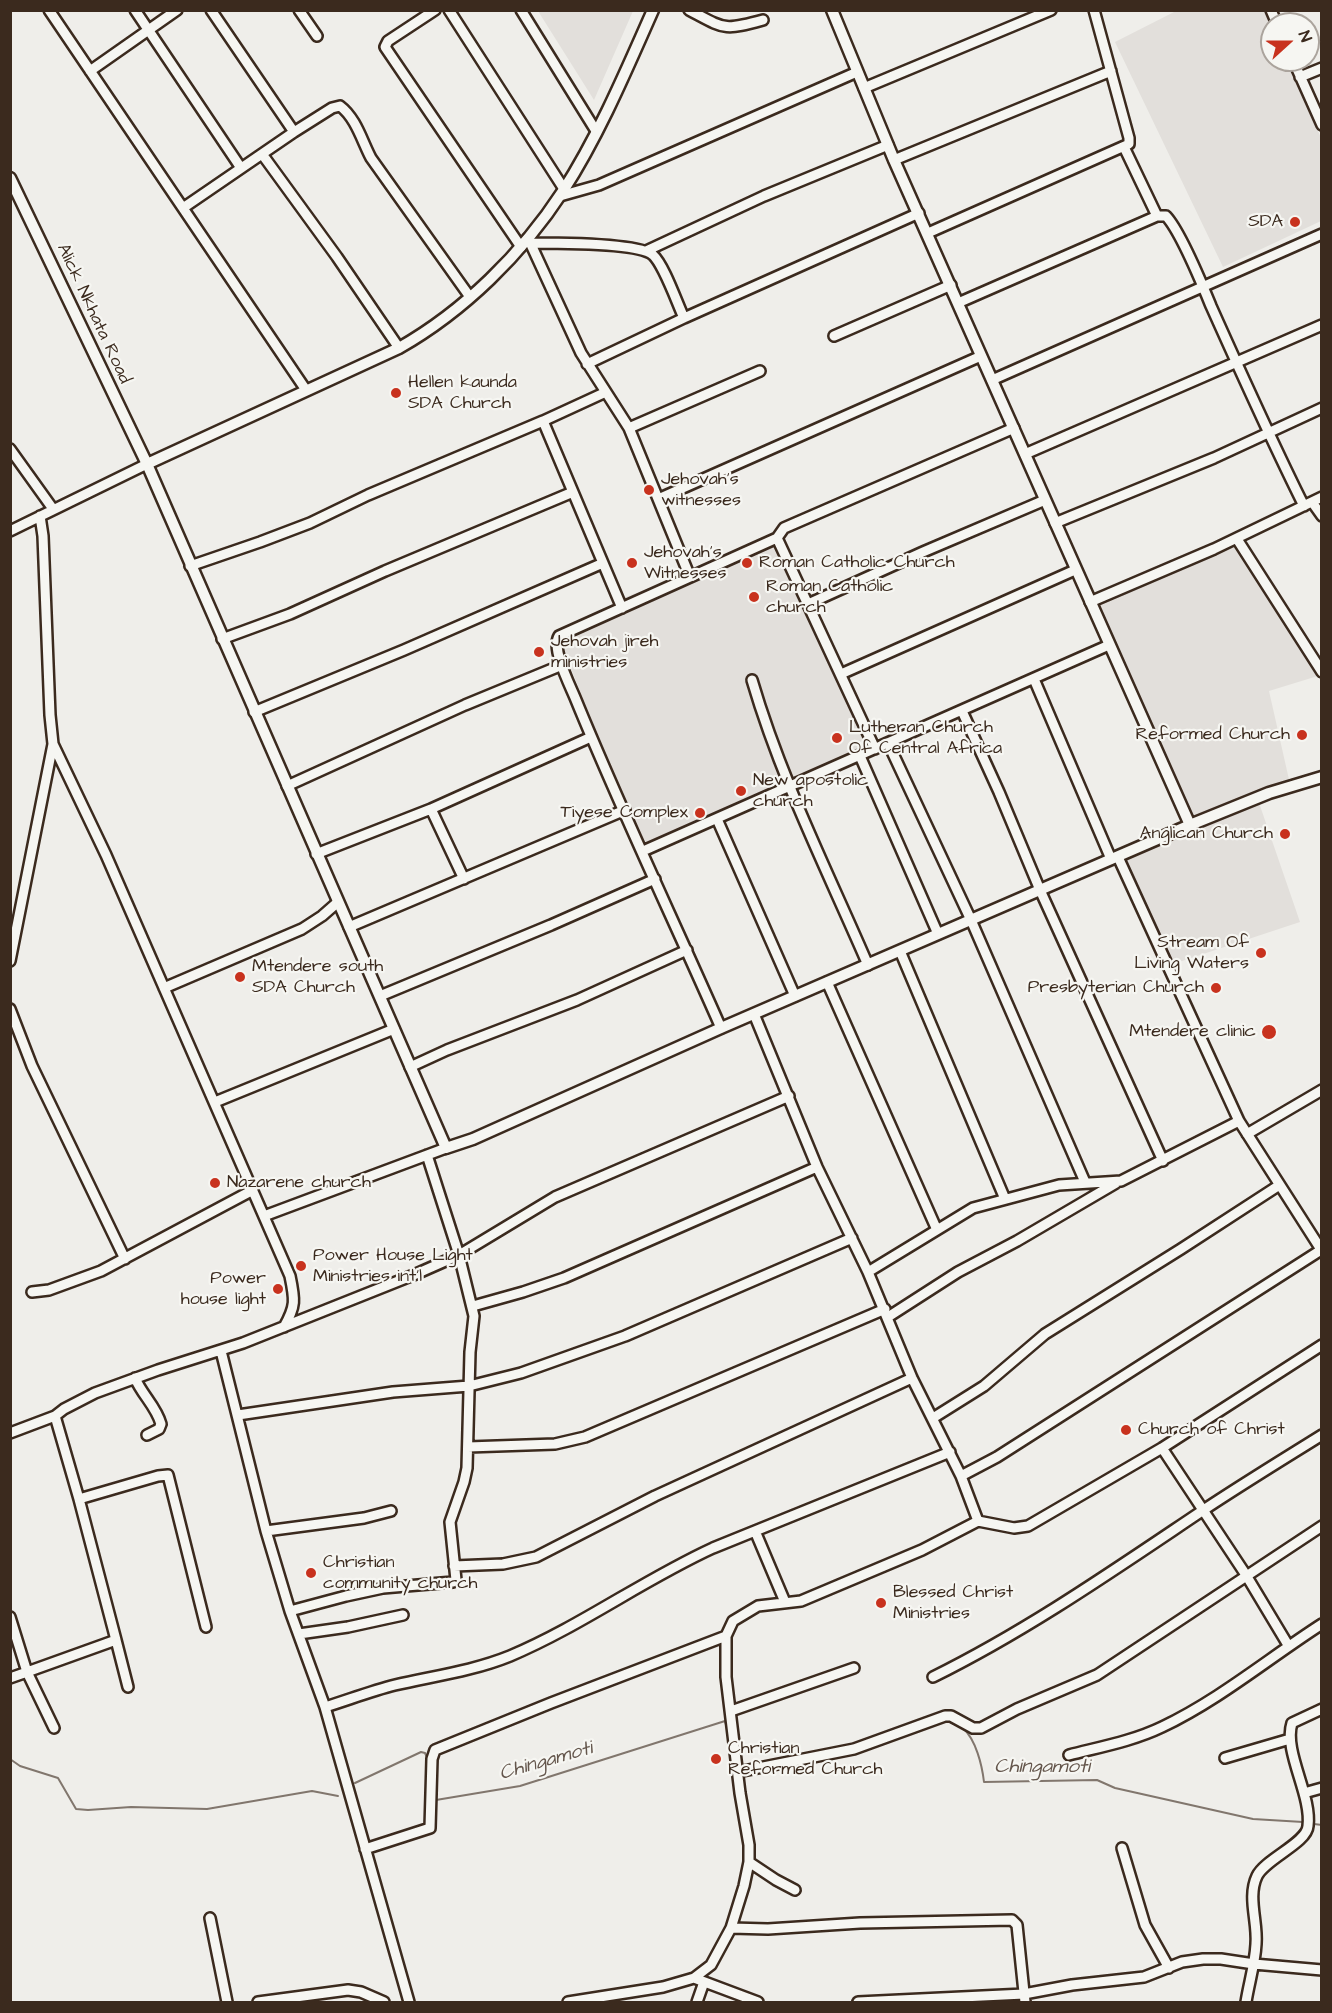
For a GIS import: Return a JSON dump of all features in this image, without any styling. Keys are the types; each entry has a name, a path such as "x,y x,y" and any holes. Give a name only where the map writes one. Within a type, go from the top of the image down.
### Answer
{"main road":[{"path":"147,464 399,348 434,326 470,297 527,243 562,193 596,130 653,10"},
{"path":"835,12 894,160 1190,825"},
{"name":"Alick Nkhata Road","path":"10,178 147,464 446,1148"},
{"path":"446,1148 473,1139 868,964 1190,825 1269,793 1322,777"}],"street":[{"path":"49,10 306,390"},
{"path":"135,10 241,168"},
{"path":"90,71 177,10"},
{"path":"211,10 294,132"},
{"path":"299,10 316,36"},
{"path":"435,10 388,41 385,47 527,243 587,364 629,428 690,577"},
{"path":"449,10 562,193 599,185 858,72"},
{"path":"522,10 596,130"},
{"path":"689,10 723,27 732,28 763,20"},
{"path":"864,88 1051,10"},
{"path":"928,233 1129,144 1094,10"},
{"path":"1300,77 1322,69"},
{"path":"894,160 1111,71"},
{"path":"1298,72 1322,125"},
{"path":"183,208 336,106 344,109 364,140 371,158 470,297"},
{"path":"527,243 580,243 646,251 765,196 888,144"},
{"path":"1124,147 1157,216"},
{"path":"262,154 338,257 399,348"},
{"path":"587,364 919,213"},
{"path":"958,303 1162,215 1169,220 1202,286 1267,432 1308,504 1322,516"},
{"path":"992,380 1322,234"},
{"path":"646,251 658,262 684,318"},
{"path":"834,336 951,285"},
{"path":"1025,454 1322,325"},
{"path":"658,499 981,356"},
{"path":"629,428 760,371"},
{"path":"190,566 260,543 310,523 368,495 606,392"},
{"path":"1055,523 1214,458 1322,408"},
{"path":"543,421 622,608"},
{"path":"722,1028 591,737 556,647 559,636 777,538 784,528 1014,428"},
{"path":"10,449 53,509"},
{"path":"10,531 147,464"},
{"path":"222,639 290,614 384,571 573,492"},
{"path":"1090,602 1237,539 1322,497"},
{"path":"808,604 1046,500"},
{"path":"10,961 53,744 49,704 43,536 40,516"},
{"path":"777,538 875,749"},
{"path":"1237,539 1322,672"},
{"path":"254,712 436,637 603,563"},
{"path":"841,674 1076,570"},
{"path":"643,851 1109,645"},
{"path":"287,786 465,705 562,665"},
{"path":"961,1476 997,1457 1321,1251 1239,1121 1115,858 1034,679"},
{"path":"752,680 766,728 789,787 868,964"},
{"path":"962,711 1163,1161"},
{"path":"316,854 431,809 591,737"},
{"path":"888,743 971,920 1084,1182"},
{"path":"53,744 106,855 290,1276 294,1296 293,1311 284,1327"},
{"path":"860,756 938,934"},
{"path":"431,809 464,879"},
{"path":"349,927 625,810"},
{"path":"717,819 795,996"},
{"path":"380,996 540,930 655,879"},
{"path":"164,988 302,929 338,902"},
{"path":"410,1067 447,1050 577,1000 687,950"},
{"path":"900,951 1005,1199"},
{"path":"827,982 937,1230"},
{"path":"10,1009 32,1066 125,1259"},
{"path":"754,1014 817,1167 887,1313 912,1378 950,1452 978,1521"},
{"path":"215,1102 394,1029"},
{"path":"1247,1134 1321,1092"},
{"path":"10,1433 55,1416 94,1394 135,1378 221,1351 459,1256 555,1197 789,1096"},
{"path":"468,1447 555,1444 585,1437 887,1313 958,1272 1017,1242 1104,1192 1117,1182 1239,1121"},
{"path":"264,1216 446,1148"},
{"path":"290,1611 382,1588 456,1580 450,1522 464,1482 468,1447 474,1316 459,1256 427,1155"},
{"path":"473,1306 564,1278 817,1167"},
{"path":"868,1272 974,1208 1059,1185 1117,1182"},
{"path":"933,1418 984,1386 1045,1334 1278,1186"},
{"path":"32,1292 66,1285 125,1259 253,1190"},
{"path":"238,1415 393,1392 469,1386 520,1373 625,1336 852,1238"},
{"path":"697,2002 699,1980 711,1965 731,1928 742,1896 749,1862 726,1677 726,1636 733,1621 758,1606 801,1601 922,1550 978,1521 1014,1528 1028,1526 1162,1448 1322,1345"},
{"path":"221,1351 266,1531 290,1611 324,1707 409,2002"},
{"path":"135,1378 154,1406 161,1424 159,1429 147,1435"},
{"path":"454,1566 503,1564 536,1557 655,1496 912,1378"},
{"path":"55,1416 79,1498 128,1687"},
{"path":"933,1677 1016,1633 1322,1435"},
{"path":"1162,1448 1246,1575 1288,1646"},
{"path":"324,1707 393,1686 459,1672 508,1657 584,1620 680,1563 950,1452"},
{"path":"79,1498 168,1475 206,1627"},
{"path":"266,1531 364,1518 391,1511"},
{"path":"738,1772 854,1749 945,1716 951,1716 973,1728 981,1728 1025,1705 1107,1670 1322,1526"},
{"path":"755,1531 785,1602"},
{"path":"298,1634 348,1627 403,1615"},
{"path":"10,1617 27,1672 54,1728"},
{"path":"1069,1755 1142,1736 1161,1728 1230,1686 1322,1624"},
{"path":"365,1849 430,1828 432,1759 435,1750 726,1636"},
{"path":"10,1678 116,1640"},
{"path":"731,1711 854,1668"},
{"path":"1245,2002 1254,1964 1256,1932 1253,1889 1257,1877 1263,1868 1306,1833 1309,1827 1304,1793 1290,1739 1292,1723 1322,1709"},
{"path":"1225,1758 1290,1739"},
{"path":"1304,1793 1322,1788"},
{"path":"1122,1848 1145,1925 1169,1968"},
{"path":"749,1862 795,1890"},
{"path":"210,1918 227,2002"},
{"path":"731,1928 768,1929 860,1923 1012,1920 1017,1925 1025,1998"},
{"path":"858,2002 1025,1998 1072,1985 1144,1977 1182,1962 1203,1959 1322,1970"},
{"path":"568,2002 699,1980 758,2002"},
{"path":"258,2002 348,1990 369,1995 384,2002"}],"shaded area":[{"path":"538,11 633,11 594,100"},
{"path":"1176,11 1268,11 1260,12 1260,72 1294,72 1321,138 1321,221 1223,267 1115,42"},
{"path":"781,538 877,744 643,847 559,639 618,600"},
{"path":"1239,538 1321,675 1269,691 1290,784 1257,797 1300,922 1173,964 1122,852 1190,823 1092,599"}],"waterway":[{"name":"Chingamoti","path":"945,1720 963,1728 968,1733 980,1761 984,1782 1097,1780 1115,1788 1253,1819 1303,1822"},
{"name":"Chingamoti","path":"436,1800 520,1786 725,1721 729,1736"},
{"name":"Chingamoti","path":"355,1783 421,1752 425,1753 428,1760"},
{"path":"10,1759 20,1766 58,1778 76,1809 131,1807 207,1809 312,1791 338,1796"},
{"name":"Chingamoti","path":"1314,1824 1322,1825"}],"place":[{"name":"SDA","path":"1295,222"},
{"name":"Hellen kaunda SDA Church","path":"396,393"},
{"name":"Jehovah's witnesses","path":"649,490"},
{"name":"Jehovah's Witnesses","path":"632,563"},
{"name":"Roman Catholic Church","path":"747,563"},
{"name":"Roman Catholic church","path":"754,597"},
{"name":"Jehovah jireh ministries","path":"539,652"},
{"name":"Reformed Church","path":"1302,735"},
{"name":"Lutheran Church Of Central Africa","path":"837,738"},
{"name":"New apostolic church","path":"741,791"},
{"name":"Tiyese Complex","path":"700,813"},
{"name":"Anglican Church","path":"1285,834"},
{"name":"Stream Of Living Waters","path":"1261,953"},
{"name":"Mtendere south SDA Church","path":"240,977"},
{"name":"Presbyterian Church","path":"1216,988"},
{"name":"Mtendere clinic","path":"1269,1032"},
{"name":"Nazarene church","path":"215,1183"},
{"name":"Power House Light Ministries int'l","path":"301,1266"},
{"name":"Power house light","path":"278,1289"},
{"name":"Church of Christ","path":"1126,1430"},
{"name":"Christian community church","path":"311,1573"},
{"name":"Blessed Christ Ministries","path":"881,1603"},
{"name":"Christian Reformed Church","path":"716,1759"}]}
